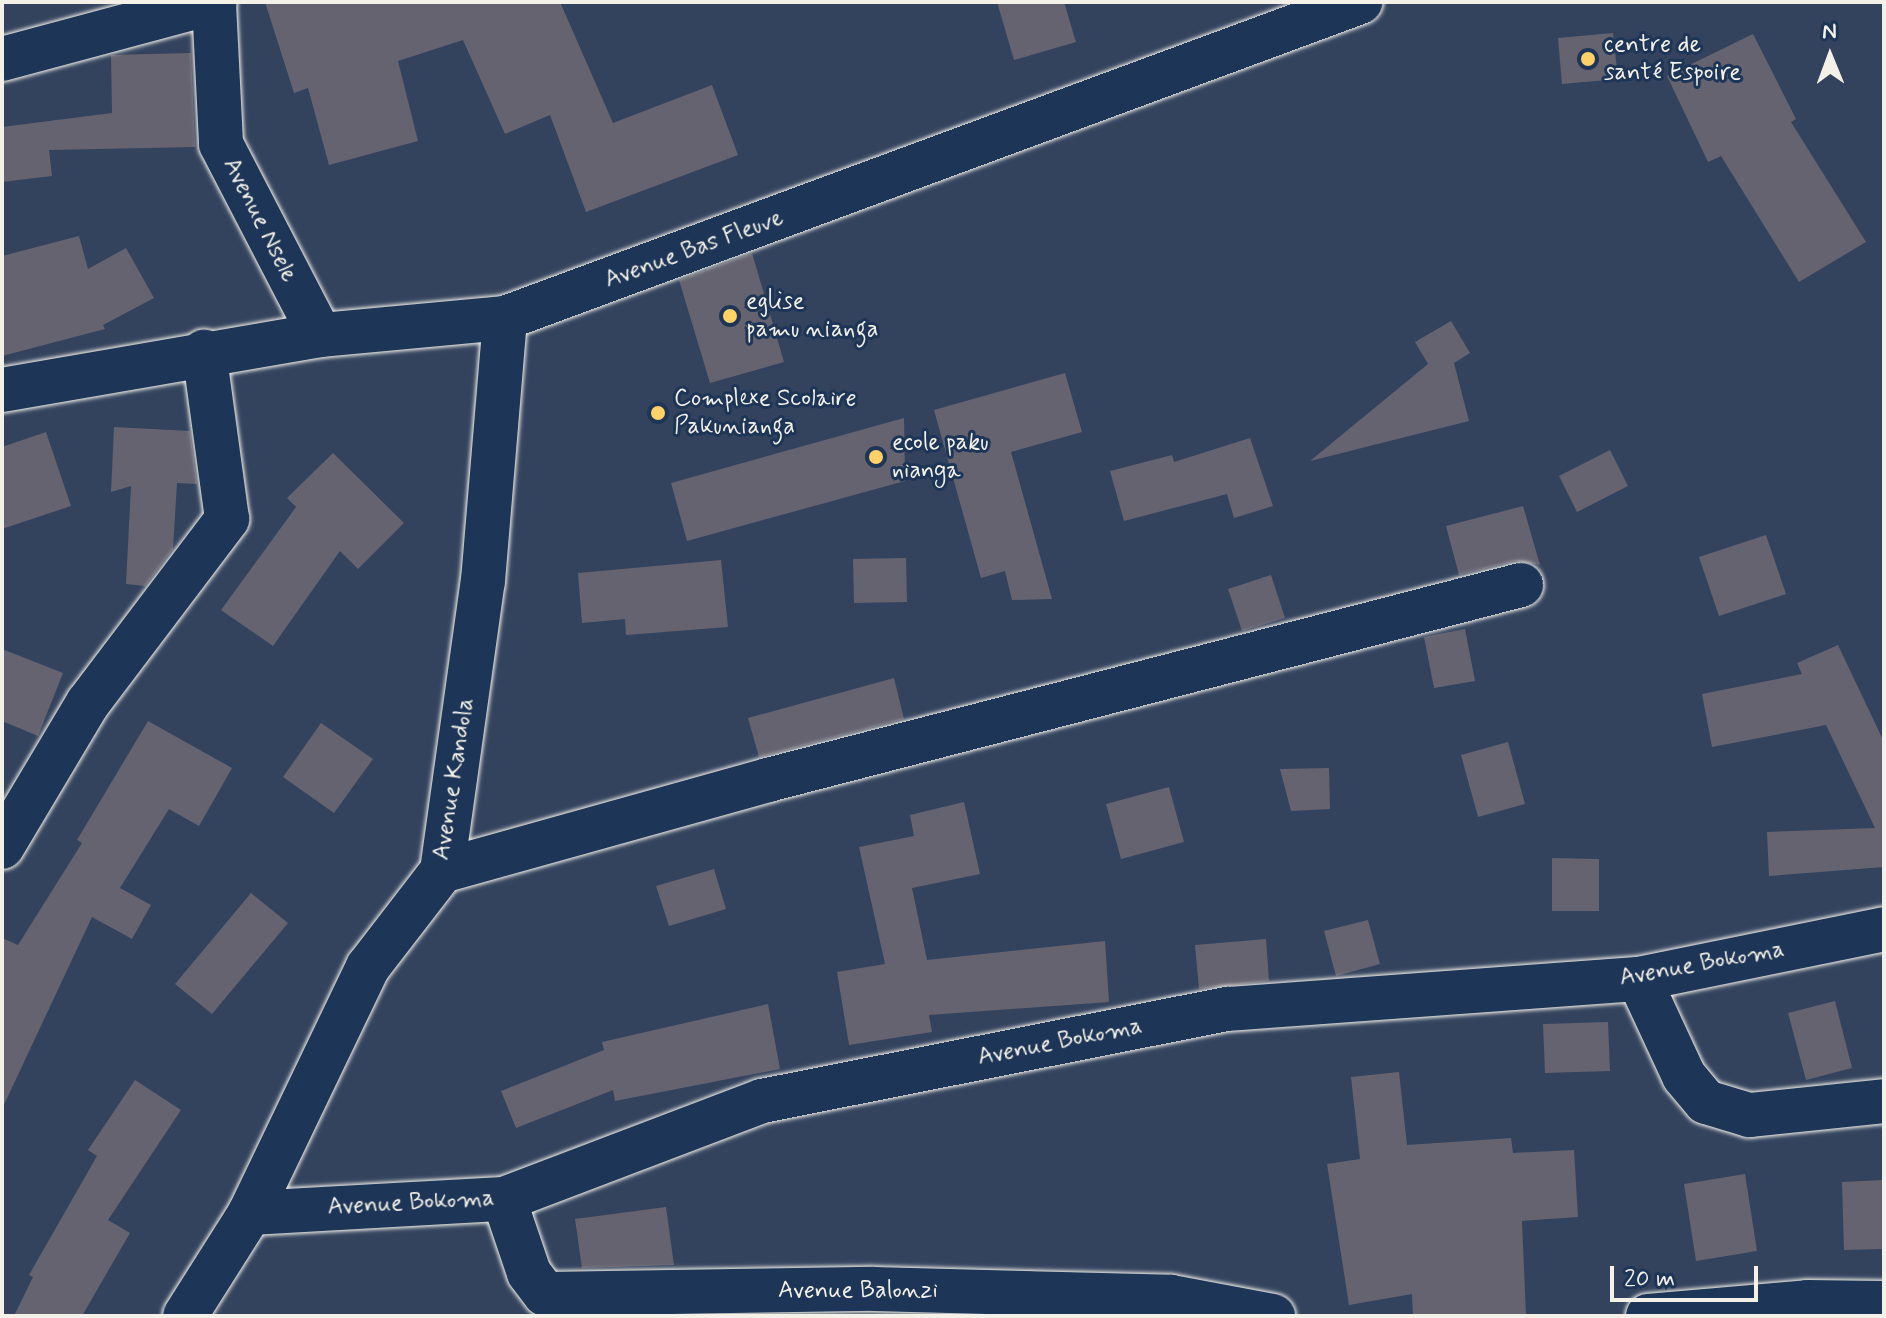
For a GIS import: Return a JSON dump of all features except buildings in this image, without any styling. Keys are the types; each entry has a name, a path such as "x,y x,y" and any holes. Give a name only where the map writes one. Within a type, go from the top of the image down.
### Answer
{"street":[{"name":"Avenue Bas Fleuve","path":"2,390 204,352 320,335 505,318 1360,2"},
{"path":"2,59 214,3"},
{"name":"Avenue Nsele","path":"214,3 221,144 320,335"},
{"name":"Avenue Kandola","path":"185,1316 250,1213 368,967 442,871 483,581 505,318"},
{"path":"2,847 88,703 223,531 228,501 204,352"},
{"path":"442,871 768,780 1521,585"},
{"name":"Avenue Bokoma","path":"250,1213 504,1199 762,1101 1228,1009 1639,979 1884,929"},
{"path":"1639,979 1684,1076 1706,1102 1749,1115 1884,1101"},
{"name":"Avenue Balonzi","path":"504,1199 529,1273 545,1294 874,1289 1171,1297 1273,1316"},
{"path":"1648,1316 1807,1302 1884,1303"}],"place":[{"name":"centre de santé Espoire","path":"1588,59"},
{"name":"eglise pamu nianga","path":"730,316"},
{"name":"Complexe Scolaire Pakunianga","path":"658,413"},
{"name":"ecole paku nianga","path":"876,457"}]}
